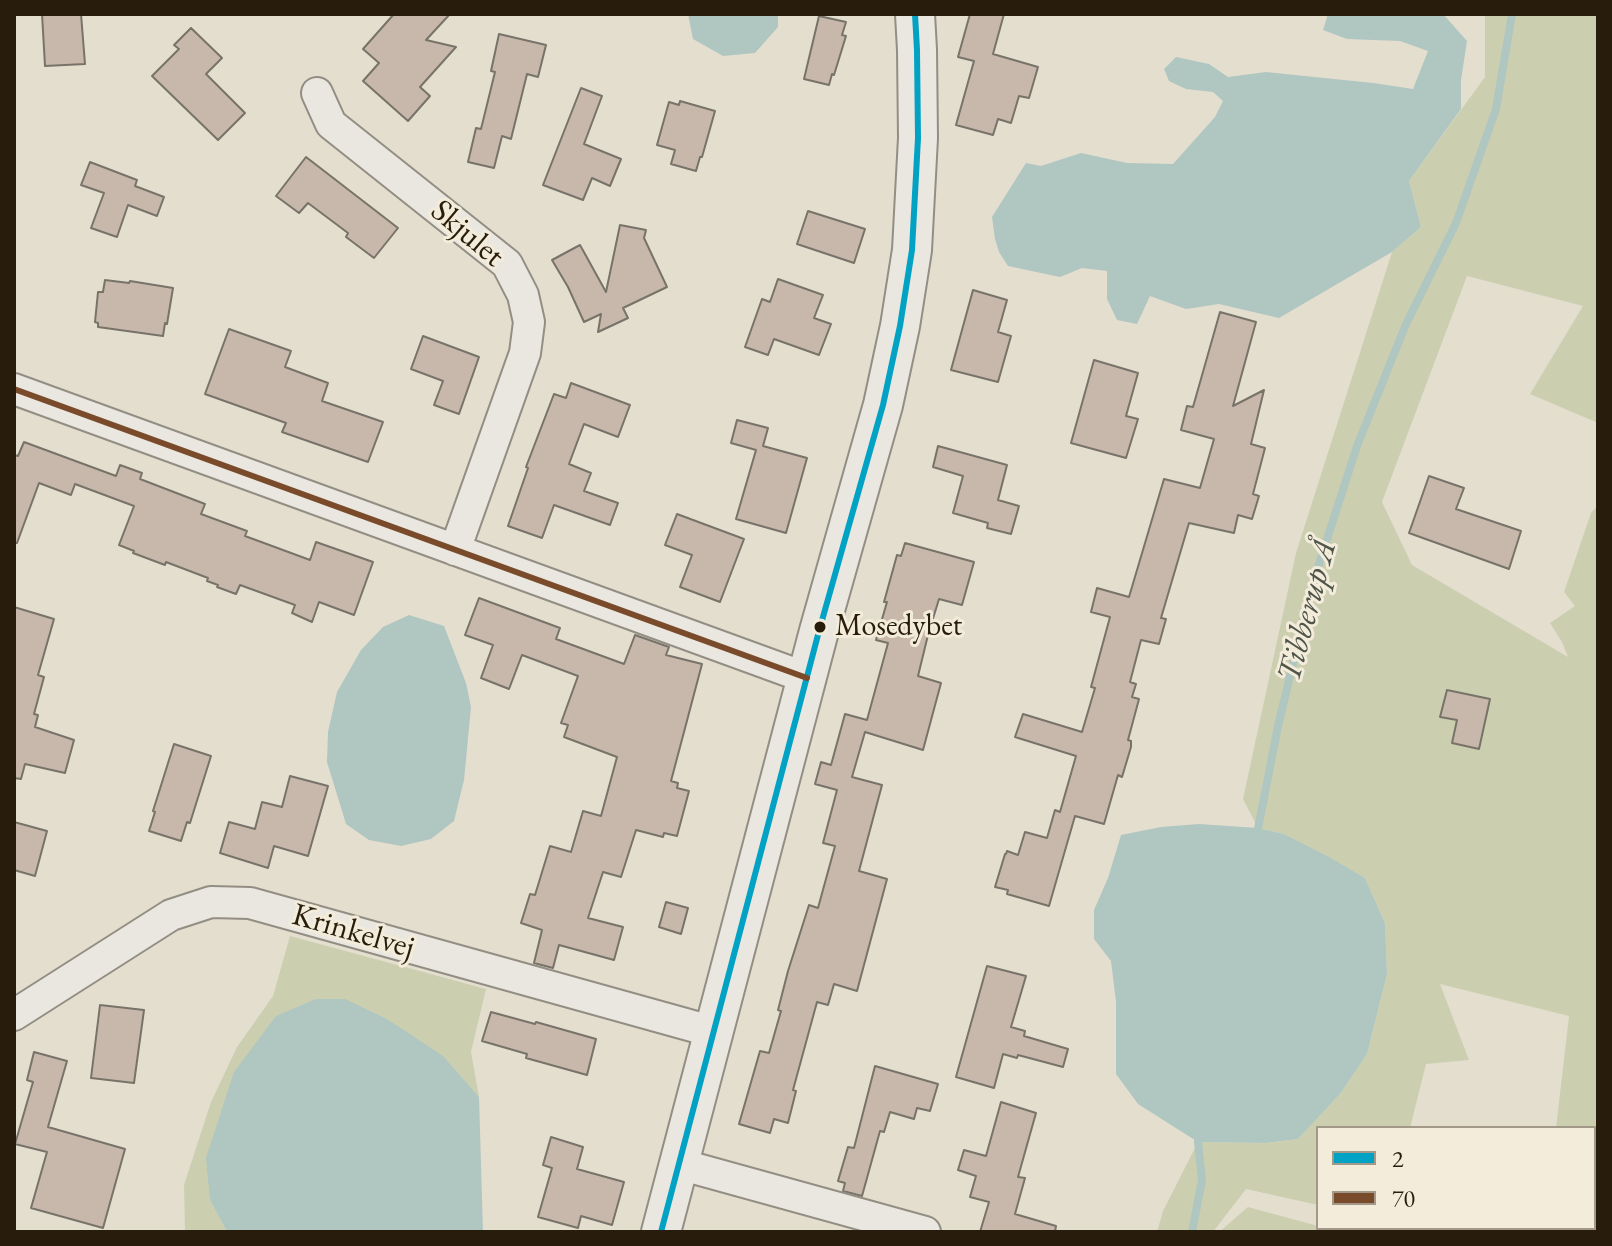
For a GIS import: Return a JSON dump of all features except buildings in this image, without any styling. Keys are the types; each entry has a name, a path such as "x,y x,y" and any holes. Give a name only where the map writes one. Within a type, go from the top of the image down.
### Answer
{"street":[{"path":"661,1232 807,678 883,405 900,326 912,250 918,138 915,14"},
{"name":"Skjulet","path":"317,93 331,124 507,264 523,295 529,322 525,353 455,550"},
{"path":"14,389 807,678"},
{"name":"Krinkelvej","path":"14,1015 171,915 211,902 250,903 714,1032"},
{"path":"679,1164 925,1232"}],"green space":[{"path":"1485,14 1598,14 1598,423 1530,394 1583,306 1467,276 1382,502 1412,565 1568,657 1550,623 1575,606 1564,592 1591,513 1598,505 1598,1232 1543,1232 1596,1230 1596,1126 1556,1126 1569,1016 1440,984 1469,1060 1426,1064 1410,1126 1316,1126 1316,1205 1246,1189 1213,1232 1157,1232 1163,1211 1198,1142 1266,1143 1298,1139 1340,1094 1367,1054 1387,974 1385,923 1365,878 1284,834 1258,828 1243,799 1296,553 1392,252 1421,227 1409,181 1485,77"},
{"path":"290,936 486,989 471,1052 479,1097 442,1056 210,1200 227,1232 185,1232 184,1185 211,1102 237,1047 273,996"},
{"path":"1248,1207 1316,1225 1316,1230 1340,1232 1219,1232"}],"water":[{"path":"688,14 778,14 778,27 755,53 723,56 693,39"},
{"path":"1328,14 1443,14 1467,41 1461,80 1461,109 1409,181 1421,227 1392,252 1279,318 1219,304 1186,309 1150,296 1137,324 1117,320 1107,299 1107,271 1082,268 1060,277 1008,266 999,252 992,217 1026,163 1041,166 1081,153 1127,163 1173,164 1215,117 1223,101 1213,92 1186,89 1169,81 1164,69 1176,57 1209,64 1228,77 1266,72 1413,89 1428,51 1400,41 1347,39 1323,30"},
{"path":"409,615 444,626 466,683 471,707 464,780 454,821 431,839 401,846 369,840 346,824 327,762 328,732 337,692 361,650 383,627"},
{"path":"1199,824 1258,828 1284,834 1329,857 1365,878 1385,923 1387,974 1367,1054 1340,1094 1298,1139 1266,1143 1198,1142 1138,1104 1116,1074 1116,1002 1111,961 1094,939 1094,910 1121,835"},
{"path":"316,999 345,999 387,1019 443,1056 479,1097 483,1232 227,1232 210,1200 206,1158 234,1072 276,1016"}],"waterway":[{"name":"Tibberup Å","path":"1256,839 1278,726 1311,589 1357,446 1406,324 1456,223 1496,109 1512,14"},
{"name":"Tibberup Å","path":"1192,1232 1202,1180 1198,1142 1200,1131"}],"transit line":[{"name":"2","path":"661,1232 819,631 883,405 900,326 912,250 918,138 915,14"},
{"name":"70","path":"14,389 807,678"}],"place":[{"name":"Mosedybet","path":"820,627"}]}
